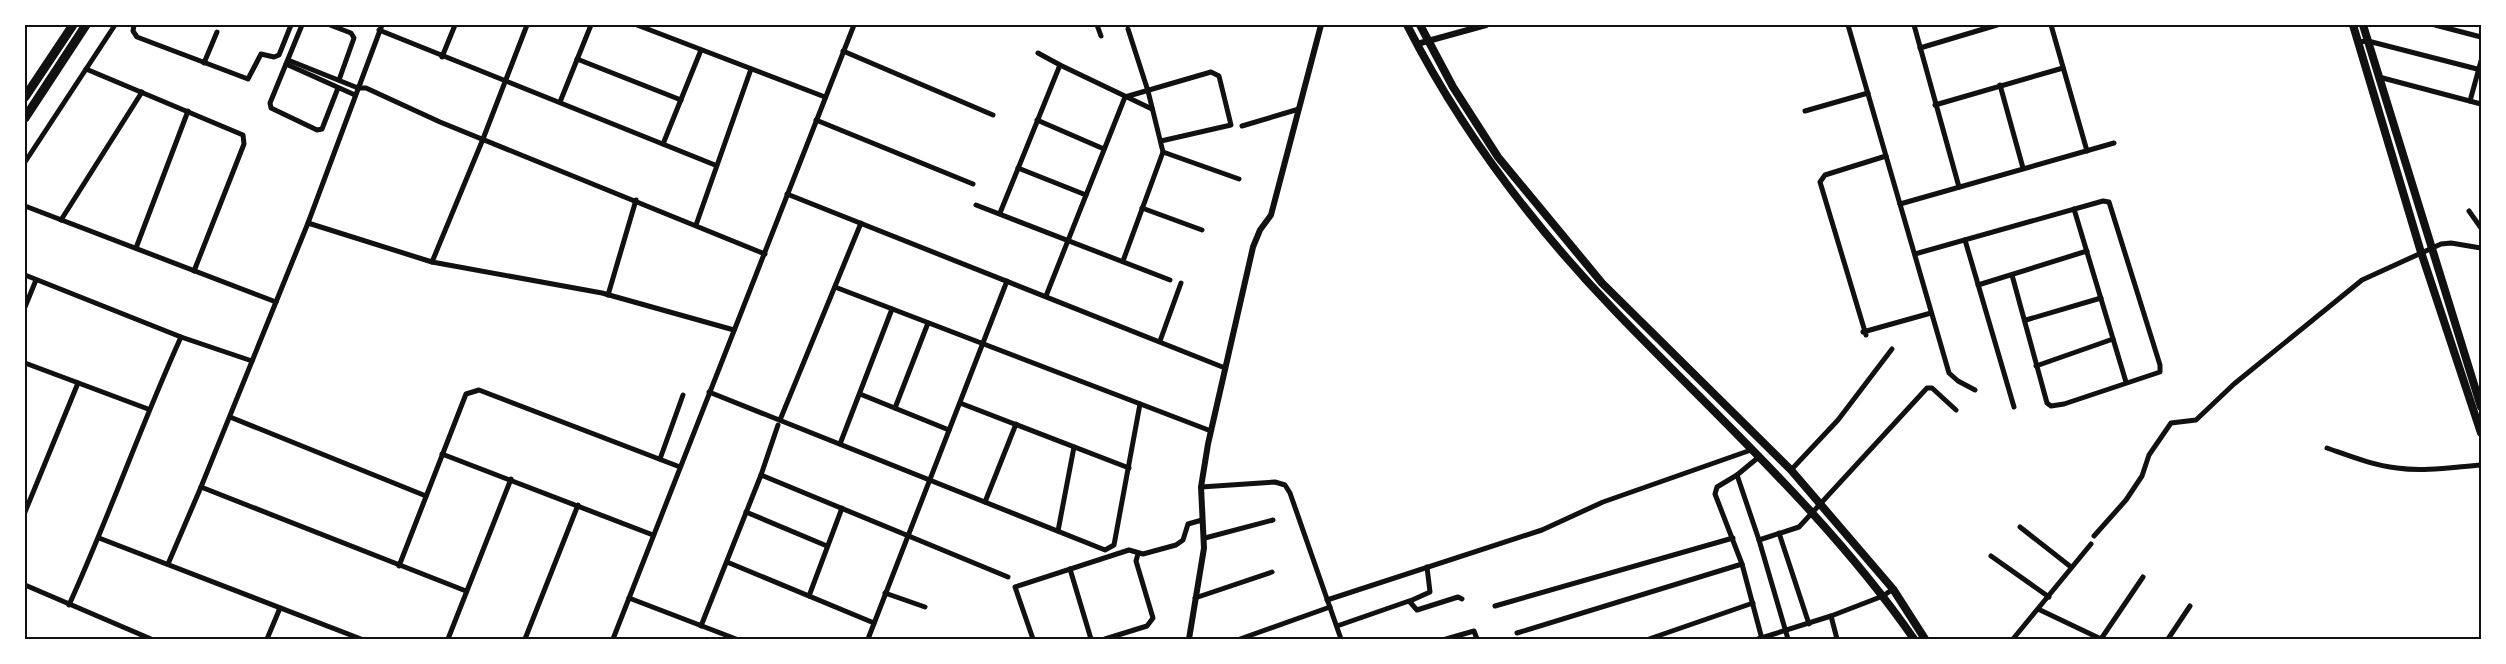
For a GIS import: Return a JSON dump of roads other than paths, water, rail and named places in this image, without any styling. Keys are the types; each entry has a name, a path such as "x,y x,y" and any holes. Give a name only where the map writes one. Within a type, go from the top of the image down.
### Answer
{"highway":[{"path":"25,97 73,25"},
{"path":"25,118 86,25"}],"main road":[{"path":"1407,25 1444,93 1509,187 1571,263 1751,450 1760,456 1850,555 1914,639"},
{"path":"1420,25 1453,87 1498,156 1602,283 1791,470 1893,589 1925,639"},
{"path":"2353,25 2421,251 2481,433"},
{"path":"2363,25 2481,406"},
{"path":"1625,321 1632,313"}],"street":[{"path":"25,162 115,25"},
{"path":"134,25 133,31 137,37 249,79 261,54 274,57 279,54 291,25"},
{"path":"302,25 270,103 273,110 317,130 322,129 338,88"},
{"path":"330,25 351,33 354,38 339,80"},
{"path":"442,57 455,25"},
{"path":"432,262 506,82 527,25"},
{"path":"560,102 591,25"},
{"path":"637,25 825,98"},
{"path":"1097,25 1101,36"},
{"path":"1189,639 1205,538 1202,520 1201,487 1211,431 1253,247 1260,230 1271,215 1321,25"},
{"path":"1417,44 1486,25"},
{"path":"1848,25 1950,373 1958,381 1975,390"},
{"path":"1914,25 1959,187"},
{"path":"1920,48 1997,25"},
{"path":"2051,25 2087,151"},
{"path":"2435,25 2481,37"},
{"path":"613,639 844,51 851,26"},
{"path":"168,564 230,417 308,223 380,28 442,57 560,102 715,165"},
{"path":"1123,261 1163,152 1148,91 1128,29"},
{"path":"204,63 216,32"},
{"path":"2358,42 2368,41 2480,70"},
{"path":"663,144 701,50"},
{"path":"844,51 993,114"},
{"path":"1038,52 1060,65 1152,109"},
{"path":"577,59 681,100"},
{"path":"2470,101 2480,70 2481,60"},
{"path":"287,62 358,88 366,88 483,139 765,254"},
{"path":"287,62 355,95"},
{"path":"1000,213 1060,65"},
{"path":"1935,105 2063,68"},
{"path":"86,69 243,134 245,138 194,271"},
{"path":"696,225 715,165 751,69"},
{"path":"1125,97 1211,72 1219,76 1232,125 1161,141"},
{"path":"2379,77 2481,104"},
{"path":"2000,85 2022,168"},
{"path":"61,220 142,92"},
{"path":"1805,111 1868,93"},
{"path":"1046,296 1125,97"},
{"path":"1242,126 1299,109"},
{"path":"136,248 188,111"},
{"path":"816,120 973,184"},
{"path":"1037,120 1104,149"},
{"path":"1900,204 2114,143"},
{"path":"1163,152 1239,179"},
{"path":"1886,156 1825,175 1820,182 1865,334 1931,313"},
{"path":"1018,168 1086,195"},
{"path":"787,194 1225,368"},
{"path":"608,295 636,200"},
{"path":"1915,254 2103,200 2111,204 2160,365 2160,372 2064,404 2051,406 2047,403 2036,366 2026,320 2012,275"},
{"path":"976,205 1170,280"},
{"path":"25,206 276,302"},
{"path":"1142,208 1202,230"},
{"path":"2074,209 2126,382"},
{"path":"2469,211 2481,228"},
{"path":"308,223 432,262 608,295 734,330"},
{"path":"701,626 761,475 779,422 860,223"},
{"path":"1965,240 2014,406"},
{"path":"2094,536 2126,500 2142,476 2149,455 2171,423 2196,420 2234,384 2362,280 2432,247 2451,243 2481,248"},
{"path":"1978,285 2087,251"},
{"path":"25,276 181,337 252,361"},
{"path":"25,307 36,280"},
{"path":"868,639 1007,281"},
{"path":"1160,342 1181,284"},
{"path":"835,287 982,345 1211,431"},
{"path":"2026,320 2101,298"},
{"path":"840,444 892,309"},
{"path":"895,408 928,323"},
{"path":"69,605 99,538 148,409 181,337"},
{"path":"2036,366 2113,339"},
{"path":"1791,470 1838,420 1892,349"},
{"path":"25,363 148,409"},
{"path":"25,512 78,383"},
{"path":"1759,540 1799,526 1927,388 1932,388 1956,410"},
{"path":"399,566 466,394 475,390 680,467"},
{"path":"709,392 779,422 840,444 1105,550 1112,547 1129,468 1140,404"},
{"path":"860,394 949,430"},
{"path":"660,459 683,395"},
{"path":"960,403 1129,468"},
{"path":"230,417 426,496"},
{"path":"985,502 1016,424"},
{"path":"1058,531 1074,447"},
{"path":"2327,448 2371,463 2398,469 2481,465"},
{"path":"1327,600 1542,530 1603,502 1751,450"},
{"path":"442,454 653,535"},
{"path":"1760,456 1737,475 1719,485 1715,490 1717,500 1742,564 1760,638 1831,616 1883,596 1893,589"},
{"path":"761,475 1008,577"},
{"path":"1737,475 1759,540 1788,639"},
{"path":"448,639 511,479"},
{"path":"1201,487 1275,482 1285,485 1290,493 1330,606 1339,639"},
{"path":"201,487 466,591"},
{"path":"525,639 578,505"},
{"path":"809,596 842,508"},
{"path":"746,512 827,546"},
{"path":"1033,639 1015,588 1129,550 1138,554 1176,545 1183,540 1188,524 1202,520"},
{"path":"1205,538 1273,520"},
{"path":"2020,528 2071,567"},
{"path":"1779,533 1809,624"},
{"path":"99,538 360,639"},
{"path":"1495,606 1733,538"},
{"path":"2012,639 2049,597 2091,544"},
{"path":"1105,639 1146,626 1151,621 1152,618 1136,561 1138,554"},
{"path":"1991,556 2049,597"},
{"path":"727,562 874,623"},
{"path":"1517,632 1742,564"},
{"path":"1337,626 1410,601 1430,592 1428,567"},
{"path":"1070,569 1092,639"},
{"path":"1195,598 1272,572"},
{"path":"2038,609 2101,639 2143,577"},
{"path":"25,585 151,639"},
{"path":"885,593 925,607"},
{"path":"1410,601 1413,602 1416,610 1458,597 1462,599"},
{"path":"629,598 736,639"},
{"path":"1650,639 1753,604"},
{"path":"1240,639 1330,606"},
{"path":"2168,639 2190,606"},
{"path":"267,639 280,608"},
{"path":"1831,616 1838,639"},
{"path":"1446,639 1474,631 1477,639"}]}
